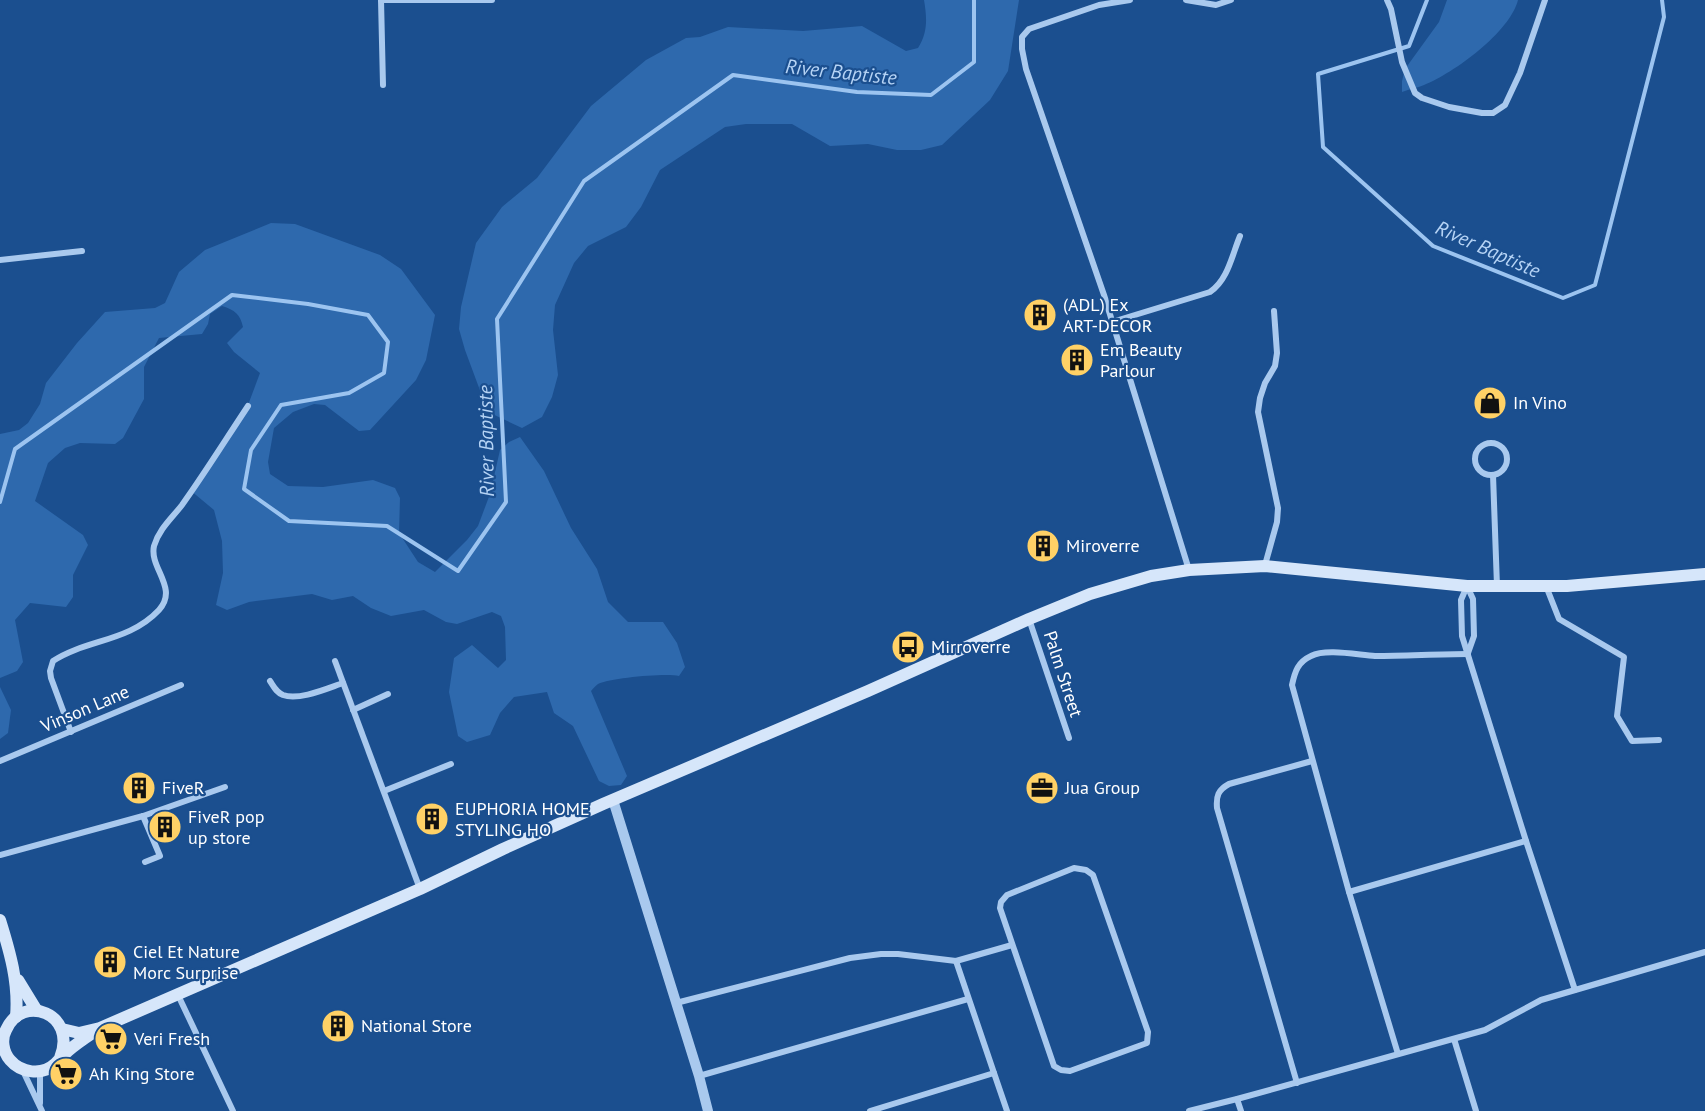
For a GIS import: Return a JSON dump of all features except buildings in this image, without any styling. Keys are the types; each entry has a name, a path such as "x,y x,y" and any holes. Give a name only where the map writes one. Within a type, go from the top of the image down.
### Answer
{"main road":[{"path":"62,1029 79,1032 100,1028 420,889 613,800 1029,619 1090,594 1151,576 1189,570 1265,566 1467,586 1567,586 1705,574"},
{"path":"0,920 2,937 16,976 37,1011"},
{"path":"16,976 18,999 16,1017"},
{"path":"60,1058 65,1039 62,1029 45,1012 30,1011 16,1017 6,1028 2,1043 7,1056 6,1062 32,1072 48,1069 100,1028"}],"street":[{"path":"383,85 381,0 492,0"},
{"path":"1130,0 1099,5 1029,29 1022,38 1022,49 1026,69 1113,322 1189,570"},
{"path":"1186,0 1216,4 1231,0"},
{"path":"1387,0 1402,62 1415,93 1422,98 1449,107 1493,113 1505,105 1520,74 1545,0"},
{"path":"1113,322 1210,292 1218,287 1240,236"},
{"path":"0,260 82,251"},
{"path":"1265,566 1277,522 1278,508 1258,412 1265,383 1275,366 1277,353 1274,311"},
{"path":"71,732 51,678 50,671 53,661 62,655 118,637 148,621 161,608 166,597 164,580 156,564 154,549 160,531 182,505 248,406"},
{"path":"1490,443 1500,446 1506,453 1507,463 1502,471 1493,475 1483,473 1477,465 1476,455 1481,447 1490,443"},
{"path":"1493,475 1497,586"},
{"path":"1467,586 1473,599 1474,636 1468,654"},
{"path":"1467,586 1461,600 1462,636 1575,990"},
{"path":"1546,586 1559,619 1624,657 1617,716 1632,741 1659,740"},
{"name":"Palm Street","path":"1029,619 1069,738"},
{"path":"1398,1054 1312,760 1292,685 1294,671 1301,662 1314,654 1375,656 1468,654"},
{"path":"335,661 420,889"},
{"path":"270,681 276,691 295,697 344,683"},
{"name":"Vinson Lane","path":"0,761 182,685"},
{"path":"353,710 388,694"},
{"path":"1297,1083 1216,800 1218,793 1229,784 1312,760"},
{"path":"384,791 451,764"},
{"path":"0,855 143,816 225,787"},
{"path":"613,800 708,1111"},
{"path":"143,816 160,856 144,862"},
{"path":"1349,892 1526,841"},
{"path":"1074,868 1086,870 1093,876 1097,887 1148,1032 1147,1043 1070,1071 1054,1066 1012,945 1000,908 1001,902 1007,895 1074,868"},
{"path":"676,1003 850,958 898,954 956,961 1012,945"},
{"path":"1189,1111 1485,1030 1541,1000 1705,952"},
{"path":"956,961 1007,1111"},
{"path":"178,995 233,1111"},
{"path":"699,1076 968,999"},
{"path":"1454,1039 1476,1111"},
{"path":"23,1070 41,1109"},
{"path":"40,1071 41,1109"},
{"path":"870,1111 994,1073"},
{"path":"1237,1099 1241,1111"}],"shaded area":[{"path":"924,0 1019,0 1008,71 990,100 942,145 921,150 897,150 868,144 830,146 792,124 746,124 725,127 660,170 641,207 626,227 588,246 574,263 555,305 553,330 558,375 552,397 542,417 522,428 488,412 459,329 461,307 476,243 502,207 537,178 591,106 646,60 686,38 700,37 728,27 803,31 862,26 906,51 918,48 926,25"},
{"path":"1447,0 1518,0 1504,25 1479,50 1436,79 1402,92 1405,69 1439,22"},
{"path":"271,223 295,224 380,255 401,269 435,315 426,360 416,380 370,430 359,431 325,405 314,404 293,412 274,428 268,462 270,474 288,486 323,487 373,480 395,488 400,498 399,533 418,562 435,572 478,526 490,494 500,450 509,442 520,437 544,471 571,528 597,569 608,602 628,622 663,622 677,643 685,667 679,676 614,680 598,684 591,691 627,776 621,785 609,786 599,781 573,726 554,713 547,692 514,697 500,713 490,735 467,742 458,736 449,692 454,658 472,645 498,668 506,660 505,627 501,616 492,612 457,624 446,622 424,610 391,616 371,608 353,596 332,600 312,594 249,602 227,610 216,605 223,573 222,541 214,510 190,490 248,405 260,373 234,352 227,343 243,327 236,313 222,306 210,314 208,324 202,334 159,338 144,367 144,399 123,438 115,444 80,443 65,448 48,463 35,501 83,535 88,545 73,575 73,597 66,607 30,603 15,620 23,662 17,671 0,678 0,434 19,430 28,423 40,404 46,383 105,312 155,308 165,303 179,272 205,250"},
{"path":"0,687 11,710 8,733 0,739"}],"waterway":[{"name":"River Baptiste","path":"0,502 15,449 232,295 308,304 368,315 388,342 384,373 349,393 281,405 251,450 244,489 289,521 387,526 458,571 506,502 497,319 584,181 733,75 857,92 931,95 974,62 974,0"},
{"name":"River Baptiste","path":"1427,0 1409,46 1318,74 1323,147 1433,246 1563,298 1595,285 1664,17 1662,0"}],"place":[{"name":"(ADL) Ex ART-DECOR","path":"1040,315"},
{"name":"Em Beauty Parlour","path":"1077,360"},
{"name":"In Vino","path":"1490,403"},
{"name":"Miroverre","path":"1043,546"},
{"name":"Mirroverre","path":"908,647"},
{"name":"FiveR","path":"139,788"},
{"name":"Jua Group","path":"1042,788"},
{"name":"EUPHORIA HOME STYLING HO","path":"432,819"},
{"name":"FiveR pop up store","path":"165,827"},
{"name":"Ciel Et Nature Morc Surprise","path":"110,962"},
{"name":"National Store","path":"338,1026"},
{"name":"Veri Fresh","path":"111,1039"},
{"name":"Ah King Store","path":"66,1074"}]}
